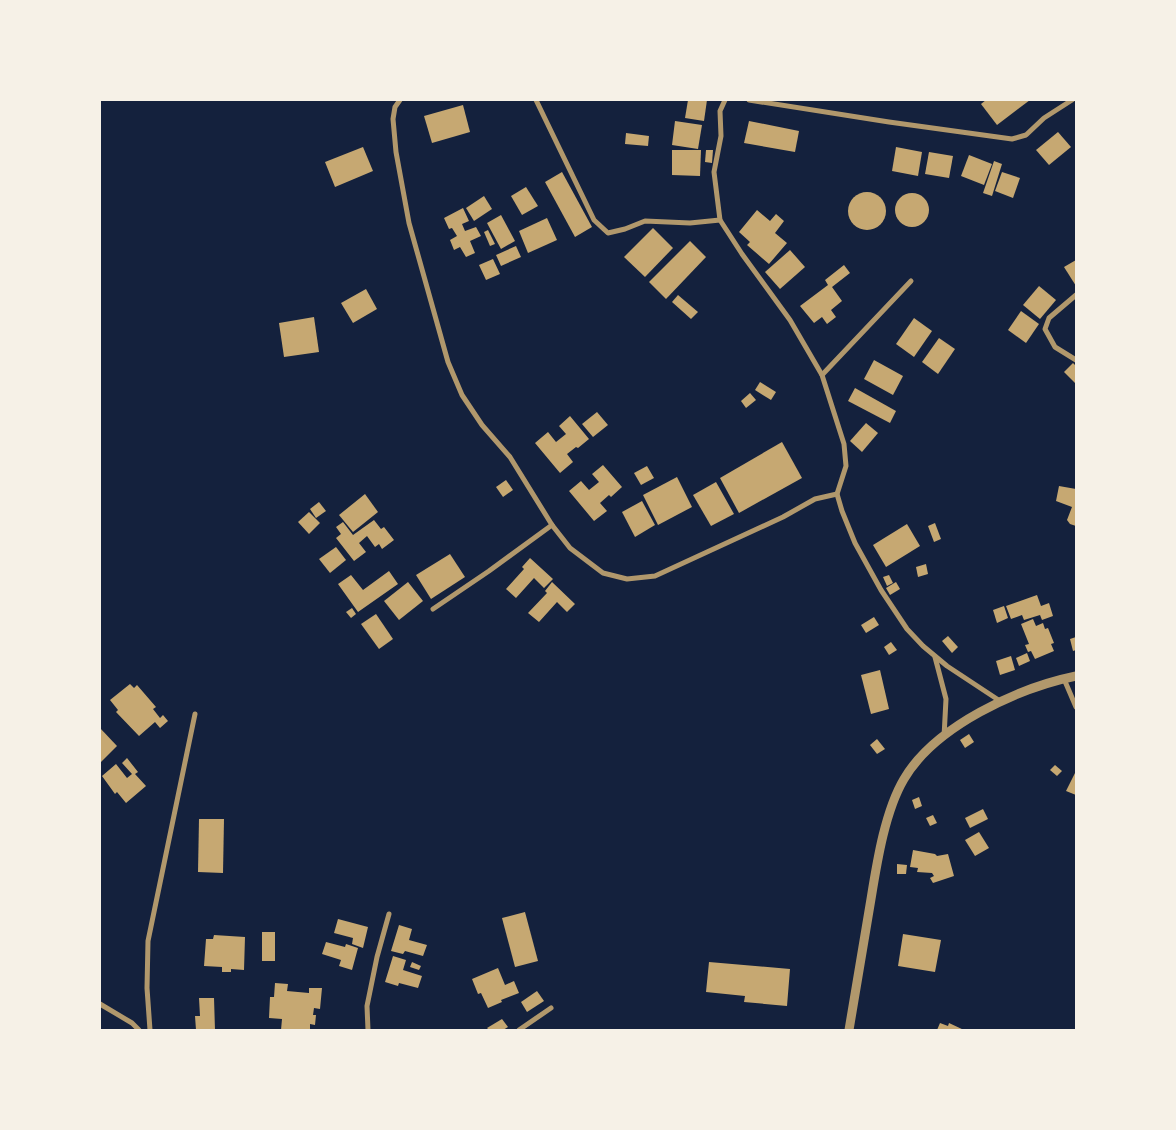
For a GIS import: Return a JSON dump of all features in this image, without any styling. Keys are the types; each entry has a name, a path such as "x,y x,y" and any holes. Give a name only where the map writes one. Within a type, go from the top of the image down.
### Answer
{"street":[{"path":"400,100 395,107 393,119 396,152 409,223 448,362 462,395 482,425 510,457 552,525 570,548 603,573 627,579 655,576 783,517 815,499 837,494"},
{"path":"536,100 594,220 608,233 624,230 645,221 690,223 720,220"},
{"path":"725,100 720,111 721,136 714,172 720,220 790,320 822,375 844,444 846,466 837,494 856,543 881,590 907,628 935,656 1000,701"},
{"path":"749,100 1012,139 1026,135 1044,118 1072,100"},
{"path":"822,375 911,281"},
{"path":"1076,295 1049,318 1045,329 1055,347 1076,360"},
{"path":"433,609 552,525"},
{"path":"935,656 946,699 944,737"},
{"path":"848,1030 878,860 888,819 903,780 925,752 959,726 1000,701 1054,681 1076,676"},
{"path":"1064,679 1076,706"},
{"path":"150,1030 146,988 148,941 195,714"},
{"path":"368,1030 368,1006 377,957 389,914"},
{"path":"100,1004 132,1023 139,1030"},
{"path":"519,1030 550,1008"}],"building":[{"path":"688,100 707,100 704,121 685,118"},
{"path":"986,100 1030,100 997,125 981,104"},
{"path":"463,105 470,132 432,143 424,116"},
{"path":"675,121 702,125 698,149 672,145"},
{"path":"749,121 799,131 795,152 744,143"},
{"path":"1058,132 1071,147 1049,165 1036,150"},
{"path":"626,133 649,136 648,146 625,144"},
{"path":"363,147 373,171 335,187 325,162"},
{"path":"896,147 922,152 918,176 892,171"},
{"path":"672,150 701,150 700,176 672,175"},
{"path":"706,150 713,150 712,163 705,162"},
{"path":"929,152 953,156 949,178 925,174"},
{"path":"969,155 992,164 984,185 961,176"},
{"path":"994,161 1002,164 992,196 983,193"},
{"path":"562,172 592,227 575,237 545,182"},
{"path":"1002,172 1020,178 1013,198 995,191"},
{"path":"526,187 538,206 522,215 511,196"},
{"path":"867,192 880,198 886,211 880,224 867,230 854,224 848,211 854,198"},
{"path":"912,193 924,198 929,210 924,222 912,227 900,222 895,210 900,198"},
{"path":"484,196 492,209 474,221 466,208"},
{"path":"463,208 469,221 462,224 465,231 476,227 481,236 470,241 475,253 466,257 460,247 454,250 450,240 457,236 452,228 449,229 444,218"},
{"path":"757,210 770,221 776,214 784,221 775,233 787,243 769,264 747,245 750,242 739,232"},
{"path":"501,215 515,241 501,249 487,223"},
{"path":"547,218 557,240 528,253 519,231"},
{"path":"653,228 673,248 645,277 624,257"},
{"path":"488,230 495,244 490,246 484,232"},
{"path":"690,241 706,257 666,299 649,282"},
{"path":"516,246 521,257 501,266 496,255"},
{"path":"790,250 805,267 780,289 765,272"},
{"path":"493,259 500,274 486,280 479,265"},
{"path":"1076,260 1076,286 1064,267"},
{"path":"844,265 850,273 832,287 842,301 831,310 836,317 827,324 822,317 814,323 800,306 828,285 825,280"},
{"path":"1039,286 1056,300 1040,319 1023,305"},
{"path":"366,289 377,309 353,323 341,303"},
{"path":"678,295 698,312 691,319 672,302"},
{"path":"1021,311 1039,324 1026,343 1008,330"},
{"path":"314,317 319,352 284,357 279,323"},
{"path":"914,318 932,331 914,357 896,344"},
{"path":"939,338 955,349 938,374 922,362"},
{"path":"874,360 903,376 893,395 864,379"},
{"path":"1073,363 1076,366 1076,384 1064,372"},
{"path":"760,382 776,392 771,400 755,390"},
{"path":"855,388 896,411 890,423 848,401"},
{"path":"750,393 756,400 746,408 741,401"},
{"path":"597,412 608,425 593,437 582,424"},
{"path":"570,416 589,439 567,454 573,462 560,473 535,443 548,432 556,442 566,434 559,426"},
{"path":"866,423 878,433 862,452 850,441"},
{"path":"782,442 802,478 739,513 720,478"},
{"path":"603,465 622,487 611,497 609,495 600,503 607,511 594,521 569,491 581,481 589,490 599,482 592,474"},
{"path":"647,466 654,478 641,485 634,473"},
{"path":"677,477 692,507 658,525 643,495"},
{"path":"506,480 513,490 503,497 496,487"},
{"path":"716,482 734,514 711,526 693,495"},
{"path":"1059,486 1076,489 1076,526 1070,524 1067,520 1072,507 1056,501"},
{"path":"365,494 378,512 353,532 339,515"},
{"path":"642,501 655,525 635,537 622,512"},
{"path":"319,502 326,511 316,518 310,509"},
{"path":"309,512 320,523 309,534 298,522"},
{"path":"374,520 381,529 384,527 394,540 382,549 379,544 375,547 367,536 359,543 366,552 354,561 336,538 341,534 336,527 343,522 353,535"},
{"path":"935,523 941,539 934,542 928,526"},
{"path":"907,524 920,546 886,567 873,545"},
{"path":"336,547 346,560 330,573 319,559"},
{"path":"450,554 465,577 431,599 416,575"},
{"path":"530,558 553,579 544,588 534,578 516,598 506,589 524,569 522,567"},
{"path":"926,564 928,574 918,577 916,567"},
{"path":"389,571 398,584 358,612 338,584 351,575 363,590"},
{"path":"889,575 893,583 887,586 883,577"},
{"path":"408,582 423,601 399,620 384,601"},
{"path":"552,582 575,604 567,612 557,602 539,622 528,613 547,593 545,591"},
{"path":"896,582 900,589 890,595 886,588"},
{"path":"1037,595 1041,606 1049,603 1053,616 1042,620 1040,615 1024,620 1022,615 1011,619 1006,606"},
{"path":"1004,606 1008,618 997,623 993,610"},
{"path":"352,608 356,614 351,618 346,612"},
{"path":"376,614 393,639 379,649 361,624"},
{"path":"874,617 879,625 866,633 861,625"},
{"path":"1033,619 1036,626 1043,623 1045,629 1048,628 1054,643 1051,644 1054,651 1035,659 1031,651 1028,652 1025,645 1029,644 1021,624"},
{"path":"948,636 958,647 952,653 942,641"},
{"path":"1076,637 1076,650 1073,651 1070,639"},
{"path":"891,642 897,650 889,655 884,647"},
{"path":"1027,653 1030,661 1019,666 1016,658"},
{"path":"1011,656 1015,670 1000,675 996,661"},
{"path":"880,670 889,709 871,714 861,675"},
{"path":"130,684 134,688 137,685 156,707 153,709 160,718 163,715 168,721 160,728 155,722 139,736 116,712 118,710 110,700"},
{"path":"100,728 117,746 100,763"},
{"path":"969,734 974,742 965,748 960,740"},
{"path":"877,739 885,749 877,754 870,745"},
{"path":"127,758 138,772 135,774 146,786 126,803 117,792 115,794 102,776 116,764 127,778 132,774 122,763"},
{"path":"1055,765 1062,771 1057,776 1050,770"},
{"path":"1076,771 1076,795 1066,791"},
{"path":"919,797 922,806 915,809 912,800"},
{"path":"983,809 988,819 970,828 965,818"},
{"path":"933,815 937,823 930,826 926,818"},
{"path":"199,819 224,819 223,873 198,872"},
{"path":"979,832 989,848 975,856 965,840"},
{"path":"913,850 937,856 948,854 954,876 933,883 930,878 934,876 932,873 917,872 918,868 910,867"},
{"path":"897,864 907,865 906,874 897,874"},
{"path":"525,912 538,961 515,967 502,918"},
{"path":"338,919 368,927 363,948 352,944 353,938 334,933"},
{"path":"399,925 412,929 409,940 427,945 423,956 405,951 403,954 391,951"},
{"path":"262,932 275,932 275,961 262,961"},
{"path":"903,934 941,940 935,972 898,966"},
{"path":"214,935 245,937 244,970 231,969 231,972 222,972 222,967 204,966 206,939 213,939"},
{"path":"326,942 345,947 346,944 358,948 352,970 339,966 341,960 322,954"},
{"path":"393,956 406,960 403,970 422,976 418,988 399,983 398,986 385,982"},
{"path":"412,962 421,966 419,970 410,967"},
{"path":"709,962 790,969 787,1006 744,1002 745,996 706,992"},
{"path":"498,968 505,985 514,981 519,993 501,1000 502,1002 488,1008 481,993 478,994 472,979"},
{"path":"275,983 288,984 287,991 309,993 309,988 322,988 320,1009 314,1008 313,1015 316,1015 315,1025 310,1024 310,1030 281,1030 282,1019 269,1018 270,997 274,997"},
{"path":"537,991 544,1001 527,1012 521,1002"},
{"path":"199,998 214,998 215,1030 196,1030 195,1016 200,1016"},
{"path":"502,1019 508,1027 503,1030 489,1030 487,1028"},
{"path":"940,1023 948,1026 949,1023 964,1030 937,1030"}]}
